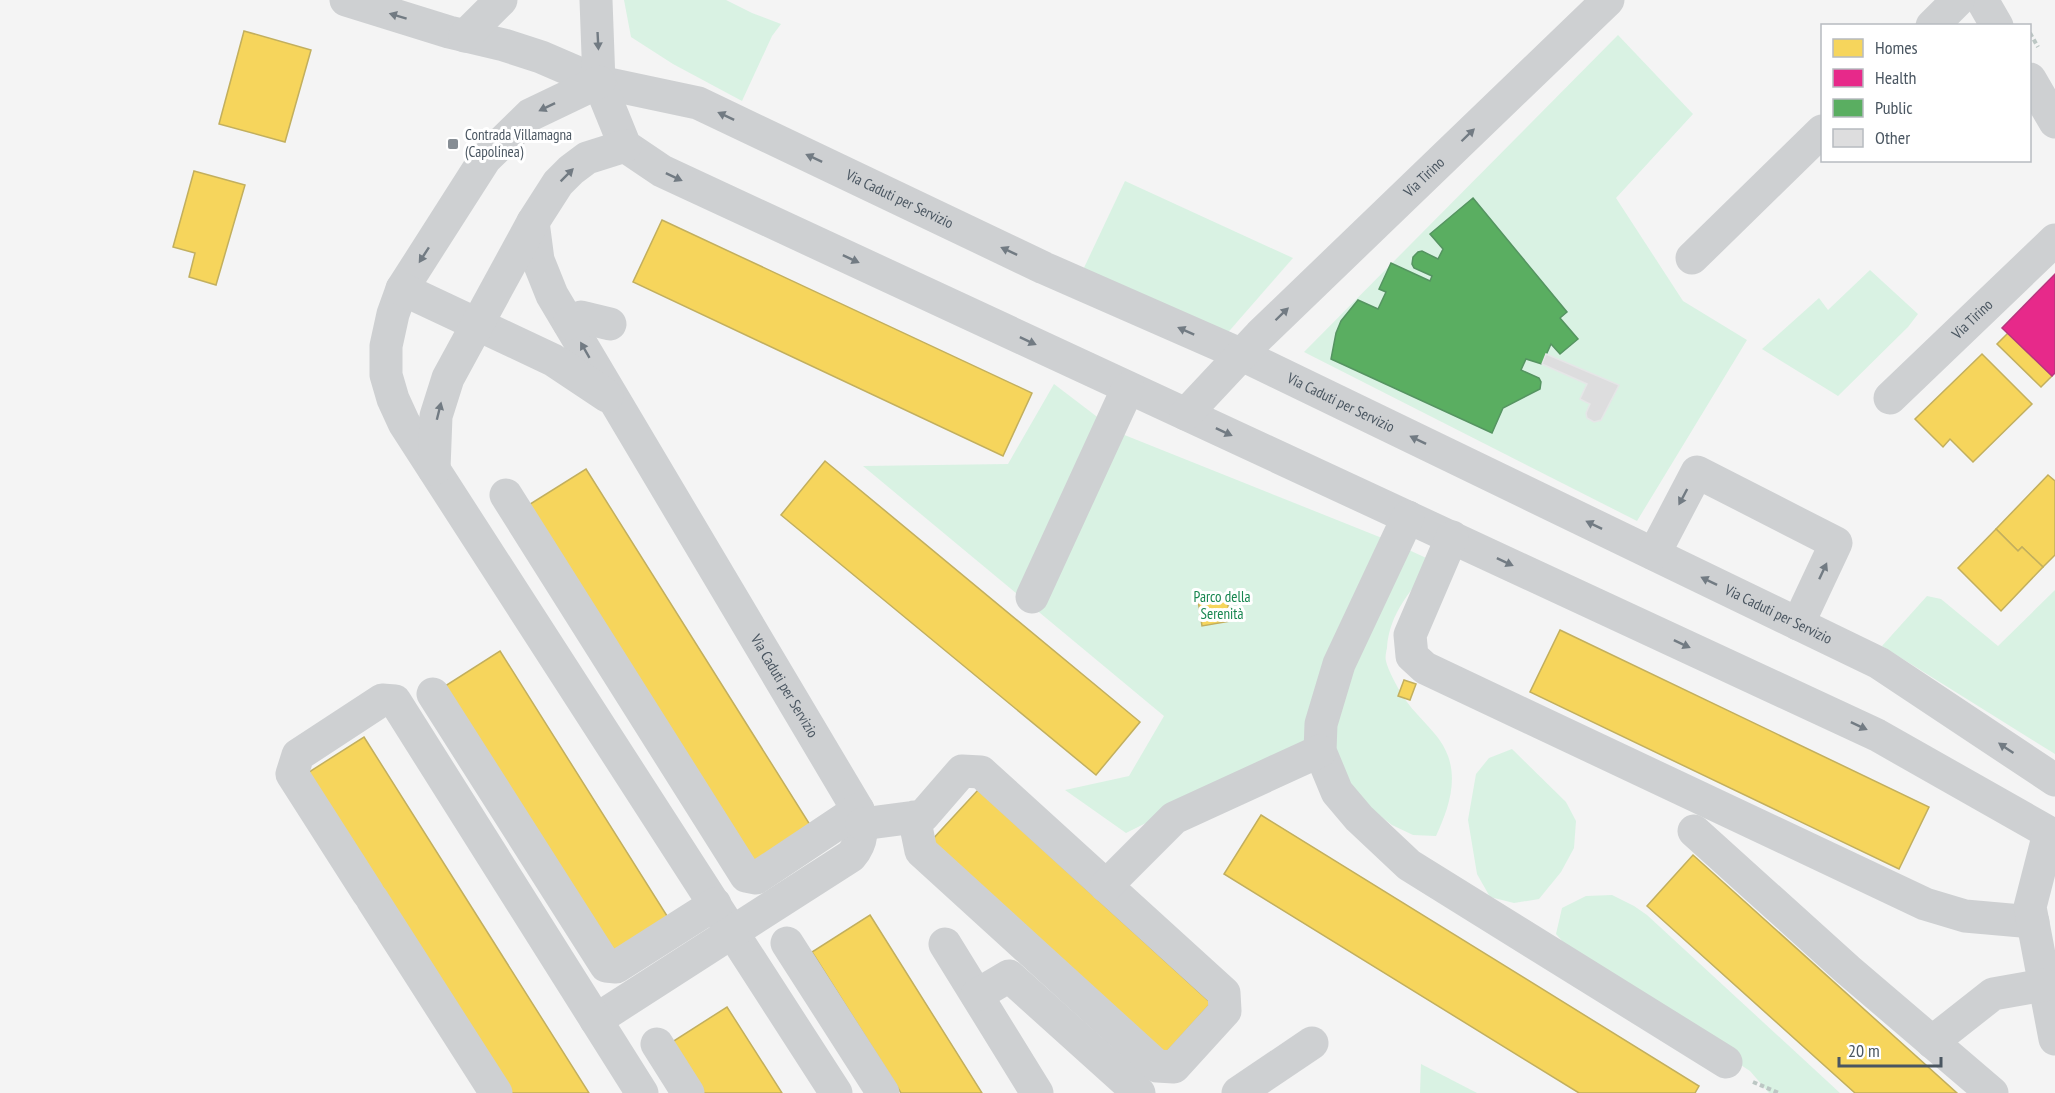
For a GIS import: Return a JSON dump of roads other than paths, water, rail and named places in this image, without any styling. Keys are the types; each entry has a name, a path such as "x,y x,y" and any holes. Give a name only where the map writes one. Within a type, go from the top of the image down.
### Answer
{"street":[{"name":"Via Caduti per Servizio","path":"346,0 541,57 599,82 698,103 1044,268 1240,354 1879,663 2055,780"},
{"path":"457,34 501,0"},
{"path":"596,0 599,82 625,146 662,171 1877,735 2052,835 2030,907 2055,1039"},
{"name":"Via Tirino","path":"1186,414 1240,354 1608,0"},
{"path":"1934,24 1958,0"},
{"path":"1982,0 1996,24"},
{"path":"2031,81 2055,122"},
{"path":"599,82 530,115 485,159 402,289 393,314 386,346 386,375 393,399 404,423 836,1093"},
{"path":"1692,258 1821,132"},
{"path":"434,469 436,416 448,378 533,222 558,183 571,170 587,158 625,146"},
{"name":"Via Caduti per Servizio","path":"533,222 538,260 552,295 860,817"},
{"name":"Via Tirino","path":"1890,398 2055,240"},
{"name":"Via Caduti per Servizio","path":"402,289 553,360 614,401"},
{"path":"569,323 581,317 610,324"},
{"path":"1032,597 1128,388"},
{"path":"1654,554 1697,472 1836,543 1798,624"},
{"path":"506,495 746,876 756,878 860,817 923,816 962,771 981,772 1224,993 1225,1011 1174,1067 1157,1066 921,851 914,817"},
{"path":"1408,518 1339,664 1321,724 1320,751 1337,792 1359,818 1409,865 1726,1062"},
{"path":"1452,537 1410,635 1412,656 1425,668 1925,904 1965,916 2033,922"},
{"path":"433,694 606,966 616,966 715,904"},
{"path":"496,1093 292,774 298,755 382,700 395,701 642,1093"},
{"path":"1106,886 1174,818 1320,751"},
{"path":"596,1020 851,856 858,847 860,817"},
{"path":"1694,831 1848,970 1992,1093"},
{"path":"787,943 883,1093"},
{"path":"945,944 1037,1093"},
{"path":"977,995 1009,976 1139,1093"},
{"path":"1932,1042 1993,993 2044,985"},
{"path":"1238,1093 1312,1043"},
{"path":"657,1044 688,1093"}],"place":[{"name":"Contrada Villamagna (Capolinea)","path":"453,144"}],"park label":[{"name":"Parco della Serenità","path":"1222,606"}]}
